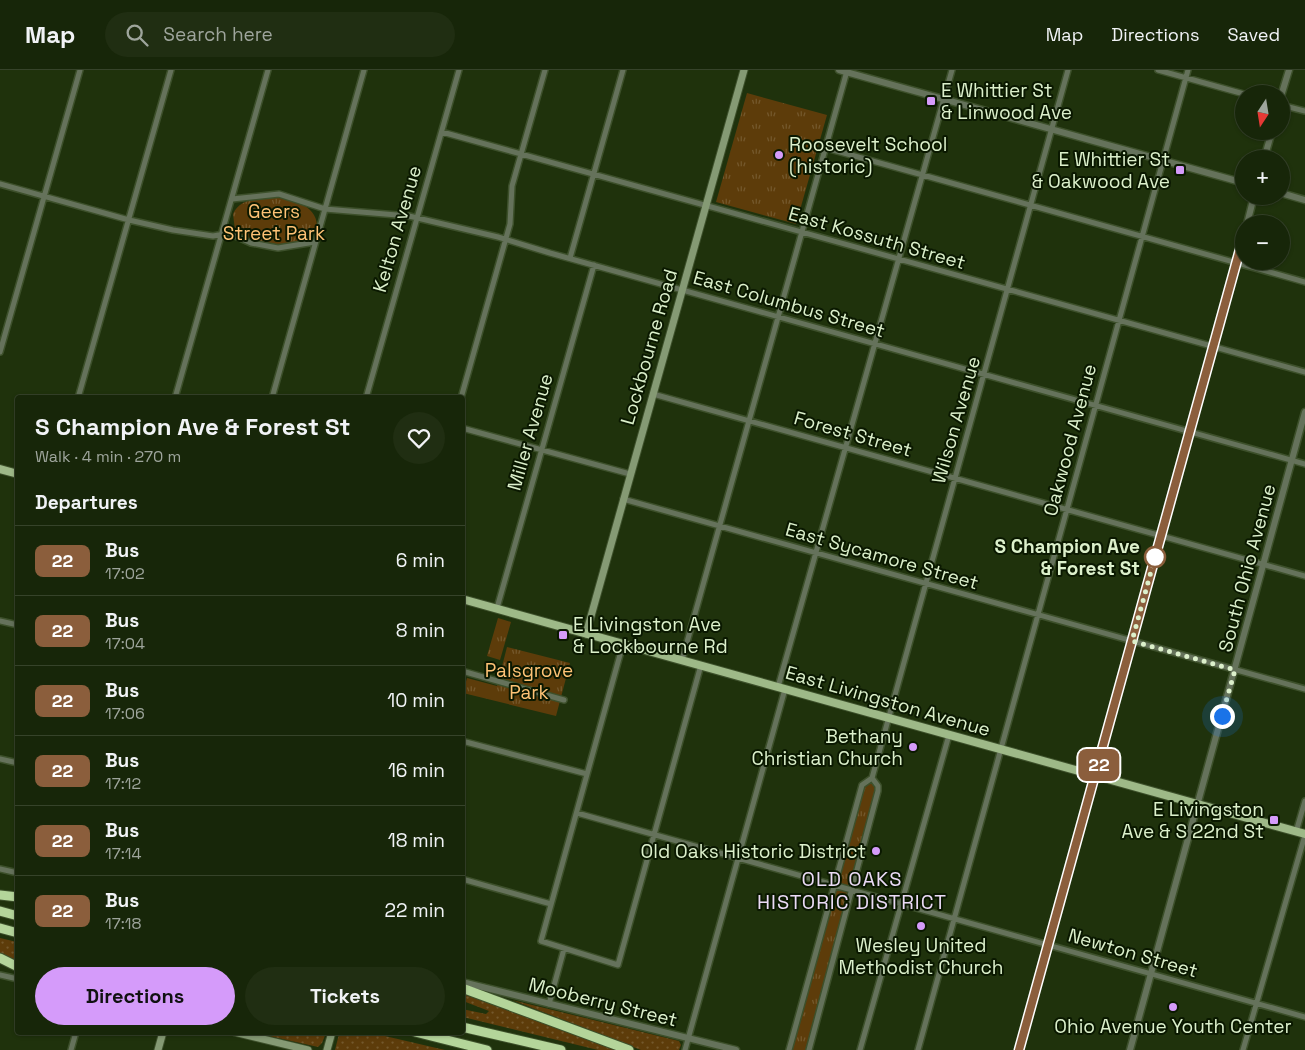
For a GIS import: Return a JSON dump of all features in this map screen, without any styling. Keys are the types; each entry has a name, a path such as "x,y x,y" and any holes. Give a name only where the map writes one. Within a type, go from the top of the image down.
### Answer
{"highway":[{"path":"0,895 15,897"},
{"path":"0,911 15,915"},
{"path":"0,928 15,932"},
{"path":"0,958 15,966"},
{"path":"465,989 629,1050"},
{"path":"465,1028 561,1050"},
{"path":"427,1035 487,1050"}],"main road":[{"name":"Lockbourne Road","path":"586,634 744,70"},
{"path":"0,469 15,473"},
{"name":"East Livingston Avenue","path":"465,600 1305,835"},
{"path":"158,1050 163,1035"},
{"path":"246,1035 308,1050"}],"street":[{"path":"0,352 80,70"},
{"path":"79,395 171,70"},
{"path":"175,395 268,70"},
{"path":"273,395 364,70"},
{"name":"Kelton Avenue","path":"367,395 459,70"},
{"path":"462,395 506,239 511,219 512,186 545,70"},
{"path":"570,258 623,70"},
{"path":"839,70 1235,180"},
{"path":"686,1049 739,859 816,553 952,70"},
{"name":"Wilson Avenue","path":"789,1050 862,785 872,778 1068,70"},
{"path":"1158,70 1235,92"},
{"name":"Oakwood Avenue","path":"918,1050 1188,70"},
{"path":"1284,85 1289,70"},
{"path":"682,660 847,71"},
{"path":"1290,107 1305,111"},
{"name":"East Kossuth Street","path":"442,132 1305,372"},
{"path":"826,148 1235,263"},
{"path":"0,184 129,220 206,235 229,233 251,243 278,248 315,242"},
{"name":"East Columbus Street","path":"232,199 279,194 325,209 418,218 506,239 1305,464"},
{"path":"1290,196 1305,200"},
{"name":"Miller Avenue","path":"497,608 594,265"},
{"path":"1019,1050 1235,267"},
{"path":"1261,270 1305,282"},
{"name":"Forest Street","path":"653,394 1305,576"},
{"name":"South Ohio Avenue","path":"1130,1050 1305,412"},
{"path":"465,429 630,474"},
{"name":"East Sycamore Street","path":"623,499 1305,689"},
{"path":"0,621 15,624"},
{"path":"623,644 541,941 618,966 701,665"},
{"path":"465,672 564,700"},
{"path":"860,1050 949,735"},
{"path":"465,742 587,774"},
{"path":"0,759 15,762"},
{"name":"Wilson Avenue","path":"808,1050 878,791 878,786 872,778"},
{"path":"1296,832 1305,801"},
{"name":"Newton Street","path":"577,813 1305,1017"},
{"path":"1243,1050 1305,835"},
{"path":"0,869 15,872"},
{"path":"465,880 551,904"},
{"path":"549,1004 564,949"},
{"path":"0,975 15,978"},
{"name":"Mooberry Street","path":"465,983 736,1050"},
{"path":"71,1050 75,1035"}],"green space":[{"path":"747,93 827,115 796,224 716,202"},
{"name":"Geers Street Park","path":"274,197 294,201 312,212 316,218 317,225 312,235 292,245 279,246 254,241 235,230 233,214 240,205 250,200"},
{"path":"498,618 511,622 500,660 487,656"},
{"name":"Palsgrove Park","path":"507,647 570,663 556,716 465,693 467,678 497,686"},
{"path":"872,779 878,786 807,1050 790,1050 864,784"},
{"path":"0,938 15,942 15,962 0,954"},
{"path":"465,993 619,1050 598,1050 465,1017 465,1010 486,1014 489,1011 465,1002"},
{"path":"512,1000 679,1041 681,1045 679,1050 641,1050"},
{"path":"265,1035 325,1035 318,1047"},
{"path":"339,1035 381,1035 445,1050 335,1050"}],"bus line":[{"name":"22","path":"1019,1050 1092,785 1097,773 1235,267"}],"place":[{"name":"E Whittier St & Linwood Ave","path":"931,101"},
{"name":"Roosevelt School (historic)","path":"779,155"},
{"name":"E Whittier St & Oakwood Ave","path":"1180,170"},
{"name":"S Champion Ave & Forest St","path":"1155,557"},
{"name":"E Livingston Ave & Lockbourne Rd","path":"563,635"},
{"name":"Bethany Christian Church","path":"913,747"},
{"name":"E Livingston Ave & S 22nd St","path":"1274,820"},
{"name":"Old Oaks Historic District","path":"876,851"},
{"name":"Wesley United Methodist Church","path":"921,926"},
{"name":"Ohio Avenue Youth Center","path":"1173,1007"}],"district":[{"name":"OLD OAKS HISTORIC DISTRICT","path":"852,890"}],"route":[{"path":"1155,557 1132,641 1235,670 1222,716"}]}
